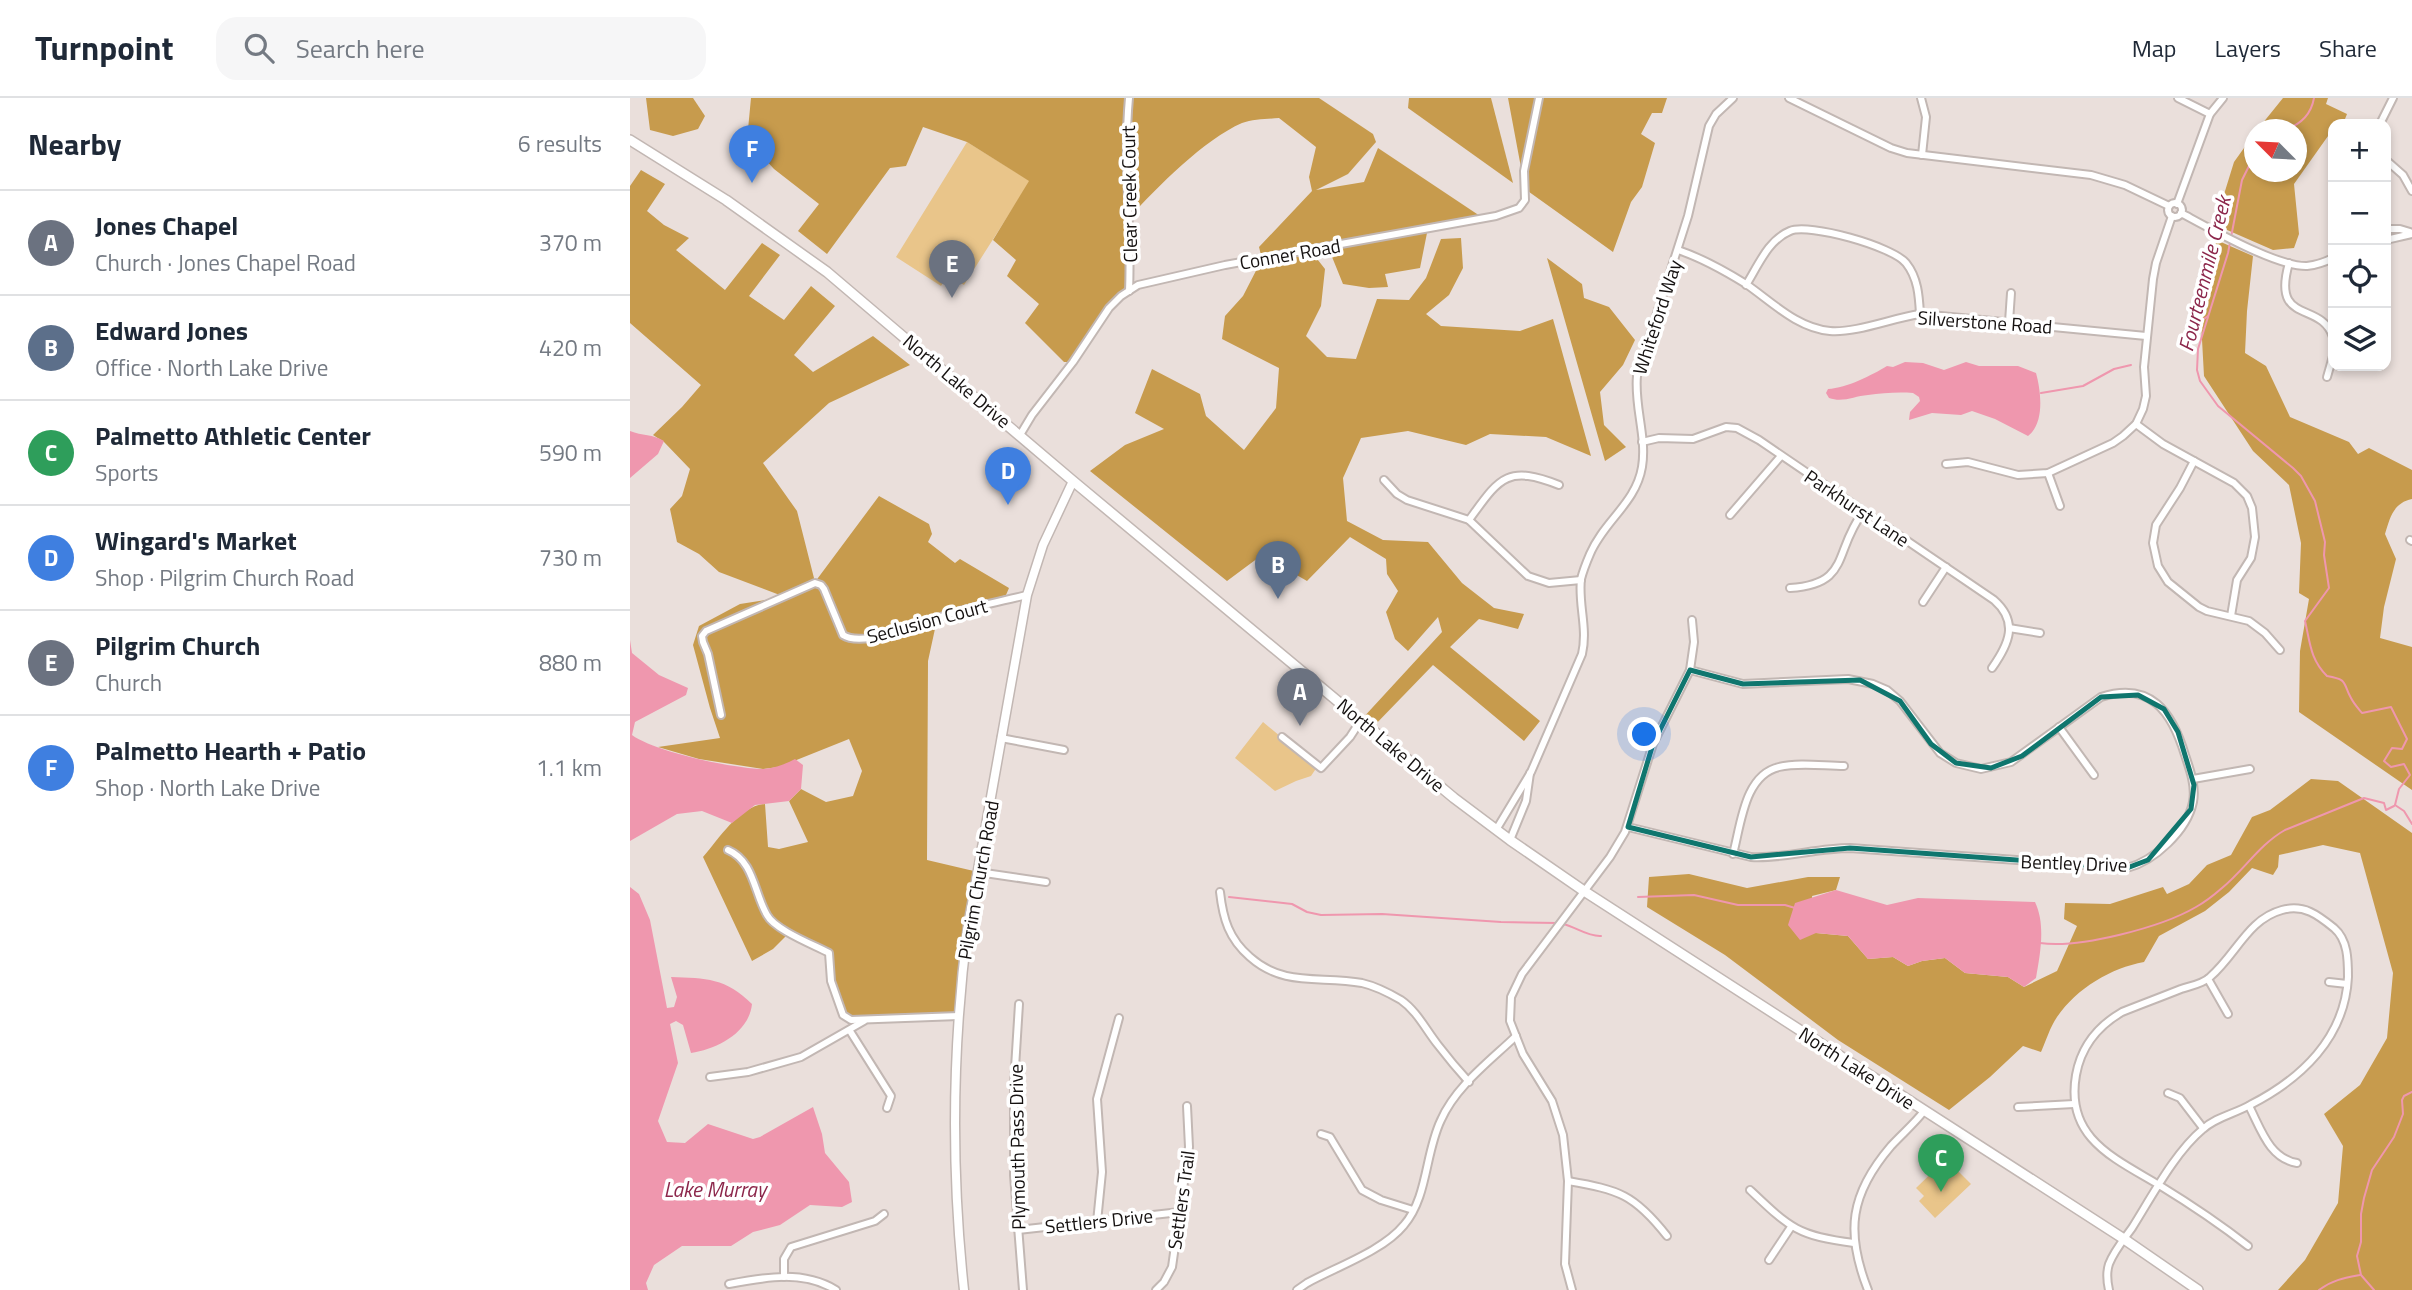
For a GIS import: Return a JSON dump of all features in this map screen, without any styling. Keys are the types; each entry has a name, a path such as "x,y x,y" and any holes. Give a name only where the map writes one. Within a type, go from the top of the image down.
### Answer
{"main road":[{"name":"North Lake Drive","path":"630,140 726,200 827,272 1073,481 1496,830 1584,891 2198,1290"}],"street":[{"name":"Clear Creek Court","path":"1129,98 1129,291"},
{"name":"Conner Road","path":"1020,435 1109,308 1145,282 1508,214 1520,208 1525,200 1524,171 1539,98"},
{"name":"Whiteford Way","path":"1496,830 1531,772 1582,654 1585,634 1581,580 1594,545 1635,489 1642,465 1642,442 1636,402 1637,376 1678,250 1709,126 1723,106 1733,98"},
{"path":"1789,98 1891,148 1922,155 2091,175 2124,185 2169,206 2177,204"},
{"path":"1921,98 1926,117 1922,155"},
{"path":"2178,98 2210,114"},
{"path":"2177,204 2210,114 2223,98"},
{"path":"2382,119 2393,98"},
{"path":"2391,164 2403,175 2412,191"},
{"path":"2177,204 2181,213"},
{"path":"2169,206 2172,216"},
{"path":"2172,216 2176,217 2181,213"},
{"path":"2181,213 2260,252 2289,263 2305,266 2328,259"},
{"path":"1946,464 1968,462 2018,475 2048,472 2113,443 2136,424 2146,396 2146,335 2156,263 2172,216"},
{"path":"1746,285 1769,247 1780,236 1791,230 1805,228 1876,245 1900,257 1909,266 1919,290 1920,314"},
{"path":"2391,229 2412,234"},
{"path":"2391,239 2412,234"},
{"name":"Silverstone Road","path":"1678,250 1709,263 1798,321 1828,331 1845,331 1897,317 1920,314 2146,335"},
{"path":"2289,263 2284,284 2288,298 2299,311 2324,322 2328,329"},
{"path":"2009,322 2011,293"},
{"path":"2328,377 2329,371"},
{"path":"2136,424 2163,444 2234,483 2246,496 2254,513 2255,537 2250,558 2237,580 2231,615"},
{"name":"Parkhurst Lane","path":"1642,442 1659,438 1693,439 1726,427 1743,431 2004,609 2009,628"},
{"path":"1730,515 1781,456"},
{"path":"2194,461 2159,519 2154,537 2154,555 2164,577 2207,611 2231,615 2257,626 2280,650"},
{"path":"2048,472 2060,506"},
{"path":"1469,520 1495,486 1506,478 1520,474 1532,475 1559,485"},
{"path":"1384,480 1407,500 1469,520 1528,576 1549,583 1581,580"},
{"name":"Pilgrim Church Road","path":"964,1290 956,1188 955,1081 968,926 1027,595 1043,545 1073,481"},
{"path":"1790,588 1813,586 1831,575 1851,529 1863,512"},
{"path":"1923,601 1946,567"},
{"name":"Seclusion Court","path":"721,715 702,636 706,631 815,583 824,589 843,635 854,639 896,631 952,613 1027,595"},
{"path":"1572,1290 1566,1264 1566,1148 1552,1101 1526,1059 1510,1021 1510,1006 1515,986 1628,827 1653,744 1690,670 1694,642 1692,620"},
{"path":"1992,668 2006,646 2009,628 2040,633"},
{"name":"Bentley Drive","path":"1628,827 1734,853 1768,858 1824,849 1850,848 2127,868 2148,860 2174,836 2185,822 2193,802 2193,779 2178,732 2169,715 2156,703 2138,695 2118,693 2101,697 2011,762 1991,768 1973,768 1956,763 1940,753 1900,701 1887,690 1873,684 1848,679 1744,684 1690,670"},
{"path":"1282,737 1321,768 1350,737 1361,720"},
{"path":"2059,727 2094,775"},
{"path":"1001,738 1064,750"},
{"path":"1734,853 1750,794 1762,775 1781,766 1844,766"},
{"path":"2193,779 2250,769"},
{"name":"Whiteford Way","path":"1510,840 1526,801 1531,772"},
{"path":"728,850 742,858 749,869 767,915 774,923 829,953 831,981 843,1015 851,1020 959,1016"},
{"path":"978,872 1046,883"},
{"path":"1220,892 1225,922 1233,940 1258,964 1287,977 1364,984 1378,988 1401,1001 1415,1013 1469,1082"},
{"path":"2300,908 2303,898"},
{"path":"2109,1290 2109,1265 2159,1185 2180,1154 2203,1128 2288,1083 2318,1055 2337,1022 2347,984 2347,953 2339,932 2313,912 2300,908 2271,913 2256,922 2231,957 2208,979 2122,1012 2102,1026 2091,1039 2080,1060 2075,1080 2074,1104 2088,1134 2102,1151 2159,1185 2210,1217 2248,1246"},
{"path":"2208,979 2228,1014"},
{"path":"2329,982 2347,984"},
{"name":"Plymouth Pass Drive","path":"1019,1004 1014,1084 1014,1175 1023,1290"},
{"path":"1097,1222 1102,1172 1097,1099 1119,1018"},
{"path":"710,1077 801,1057 850,1031 866,1019"},
{"path":"850,1031 891,1096 887,1108"},
{"path":"1297,1290 1389,1239 1403,1227 1413,1210 1440,1121 1453,1100 1516,1035"},
{"path":"2168,1093 2180,1098 2203,1128"},
{"path":"2018,1107 2074,1104"},
{"name":"Settlers Trail","path":"1156,1290 1172,1267 1189,1147 1187,1106"},
{"path":"2249,1106 2274,1152 2285,1161 2297,1163"},
{"path":"1868,1290 1854,1243 1855,1212 1864,1183 1880,1159 1924,1111"},
{"path":"1321,1134 1330,1138 1362,1190 1381,1200 1413,1210"},
{"path":"1568,1181 1603,1187 1631,1198 1649,1213 1667,1236"},
{"path":"1750,1190 1791,1227 1807,1235 1854,1243"},
{"name":"Settlers Drive","path":"1018,1230 1180,1212"},
{"path":"785,1277 784,1259 791,1247 875,1221 884,1214"},
{"path":"1769,1260 1791,1227"},
{"path":"729,1284 765,1277 785,1277 817,1280 836,1290"}],"highlighted area":[{"path":"1690,670 1743,684 1860,680 1900,701 1931,744 1956,763 1991,768 2022,756 2101,697 2138,695 2164,709 2178,732 2194,785 2191,809 2148,860 2127,868 1850,848 1751,857 1628,827 1653,744"}],"shaded area":[{"path":"646,98 693,98 705,116 698,129 673,136 650,130"},
{"path":"751,98 1319,98 1373,134 1376,142 1348,174 1316,190 1364,182 1378,148 1483,218 1428,228 1420,268 1385,274 1388,287 1369,288 1343,284 1328,247 1310,250 1325,269 1321,306 1306,336 1327,357 1356,359 1377,299 1409,300 1426,278 1441,239 1461,238 1463,268 1449,295 1426,314 1441,326 1520,331 1553,319 1591,456 1546,437 1490,434 1466,445 1408,431 1361,438 1343,478 1347,521 1383,540 1428,542 1462,583 1494,608 1524,614 1518,629 1479,619 1450,647 1540,721 1524,741 1433,665 1371,729 1361,720 1442,632 1438,617 1408,651 1395,639 1386,612 1398,591 1387,574 1386,559 1350,537 1307,581 1262,555 1227,581 1090,471 1125,445 1164,429 1135,413 1152,369 1200,394 1206,416 1244,450 1276,408 1279,368 1222,339 1225,316 1243,296 1262,259 1259,247 1312,191 1309,177 1316,147 1279,118 1256,120 1228,130 1182,165 1130,217 1129,291 1121,296 1073,362 1064,362 1025,323 1039,304 1007,276 1016,260 993,240 1029,181 967,142 923,127 906,166 890,168 827,254 798,231 819,204 774,169 747,140"},
{"path":"1409,98 1491,98 1513,183 1408,108"},
{"path":"1508,98 1667,98 1662,113 1652,113 1641,134 1655,143 1642,187 1631,202 1613,252 1525,189"},
{"path":"2283,98 2328,98 2326,104 2347,114 2345,119 2328,119 2328,136 2307,166 2307,119 2266,119"},
{"path":"967,142 1030,181 964,285 948,275 941,286 896,257"},
{"path":"2244,148 2244,182 2295,182 2299,234 2294,248 2273,250 2218,226 2214,239 2253,256 2245,353 2266,366 2290,417 2349,442 2358,454 2369,448 2412,470 2412,499 2396,508 2385,534 2396,559 2384,607 2380,638 2412,647 2412,790 2299,712 2300,651 2309,599 2299,593 2301,543 2289,485 2253,451 2204,376 2200,303 2205,267 2234,162"},
{"path":"641,170 665,184 647,211 664,225 689,238 676,250 725,290 762,243 780,255 749,296 784,320 811,286 835,306 794,355 813,372 873,336 910,365 829,403 763,463 797,511 815,582 879,496 929,524 932,534 928,542 955,563 960,559 1009,588 1006,595 938,615 928,661 927,860 978,872 959,1016 851,1020 843,1015 833,989 829,953 790,932 773,949 752,961 703,857 738,817 756,806 765,804 768,847 779,849 808,842 789,801 801,789 826,802 853,796 862,771 849,739 779,767 763,769 699,759 658,747 720,738 693,645 699,626 740,604 785,597 719,572 699,554 677,542 670,509 682,496 690,469 664,442 653,435 701,385 630,323 630,186"},
{"path":"1547,258 1582,284 1584,298 1609,307 1635,340 1623,365 1600,392 1604,425 1626,447 1605,461"},
{"path":"1263,722 1317,767 1311,776 1275,791 1235,758"},
{"path":"2311,779 2338,781 2412,833 2412,1290 2278,1290 2305,1260 2338,1203 2343,1146 2324,1114 2360,1085 2387,1038 2393,973 2360,853 2323,845 2279,855 2278,867 2273,875 2252,868 2229,892 2205,911 2159,936 2144,962 2107,974 2074,997 2055,1021 2041,1052 2023,1046 1949,1110 1838,1040 1725,955 1647,907 1649,877 1689,874 1747,888 1808,877 1840,877 1836,890 1812,896 1816,933 1848,936 1868,959 1893,957 1908,966 1945,958 1965,973 2008,977 2024,987 2057,971 2077,926 2064,919 2065,903 2110,904 2163,887 2167,894 2189,884 2207,865 2231,855 2252,817 2270,810"},
{"path":"1946,1159 1971,1184 1935,1218 1919,1201 1924,1196 1916,1188"}],"water":[{"path":"1905,362 1923,363 1944,370 1966,362 1979,366 2018,366 2036,373 2040,397 2037,423 2028,436 1972,411 1961,415 1932,413 1909,420 1910,412 1920,401 1913,393 1879,394 1839,400 1829,398 1826,393 1828,389 1851,384 1887,366 1893,367"},
{"path":"630,431 664,441 658,454 630,478"},
{"path":"630,640 632,653 659,675 688,688 686,695 635,722 632,735 676,753 734,766 764,769 795,759 803,765 801,789 789,801 755,805 732,823 702,811 677,814 630,841"},
{"name":"Lake Murray","path":"630,887 639,894 650,920 667,1008 674,1007 677,997 671,977 695,978 724,984 752,1004 750,1014 738,1031 721,1043 701,1051 691,1053 683,1025 676,1021 670,1024 678,1063 658,1121 667,1142 685,1143 708,1124 753,1139 813,1107 825,1153 849,1182 852,1202 842,1207 810,1205 780,1225 753,1232 731,1246 682,1246 654,1265 646,1283 648,1290 630,1290"},
{"path":"1836,890 1887,905 1918,898 2035,902 2041,930 2036,978 2024,987 2008,977 1965,973 1945,958 1908,966 1893,957 1868,959 1848,936 1816,933 1800,940 1788,925 1795,903"}],"waterway":[{"name":"Fourteenmile Creek","path":"2303,119 2314,98"},
{"name":"Fourteenmile Creek","path":"2244,176 2228,253 2198,349 2197,370 2200,381 2218,406 2293,468 2301,476 2315,501 2325,542 2324,555 2329,588 2305,621 2310,643 2321,670 2327,676 2344,682 2352,700 2362,713 2391,707 2407,739 2402,749 2392,748 2384,761 2391,767 2404,764 2410,775 2399,789 2395,805"},
{"path":"2186,340 2194,326 2208,316"},
{"path":"2041,393 2083,386 2114,369 2131,365"},
{"path":"2040,943 2098,940 2163,922 2181,915 2209,898 2230,881 2268,842 2285,830 2364,798 2384,803 2386,810 2394,806"},
{"name":"Fourteenmile Creek","path":"2395,805 2404,811 2412,824"},
{"path":"1638,897 1694,895 1738,905 1785,905 1795,908"},
{"path":"1229,897 1292,904 1307,912 1321,915 1382,914 1557,923"},
{"path":"1563,924 1601,936"},
{"name":"Fourteenmile Creek","path":"2374,1290 2361,1275 2357,1256 2361,1242 2364,1198 2372,1170 2394,1137 2403,1114 2402,1100 2412,1092"},
{"path":"2319,1290 2343,1278 2360,1275"}],"place":[{"name":"Palmetto Hearth + Patio","path":"752,183"},
{"name":"Pilgrim Church","path":"952,298"},
{"name":"Wingard's Market","path":"1008,505"},
{"name":"Edward Jones","path":"1278,599"},
{"name":"Jones Chapel","path":"1300,726"},
{"name":"Palmetto Athletic Center","path":"1941,1192"}]}
